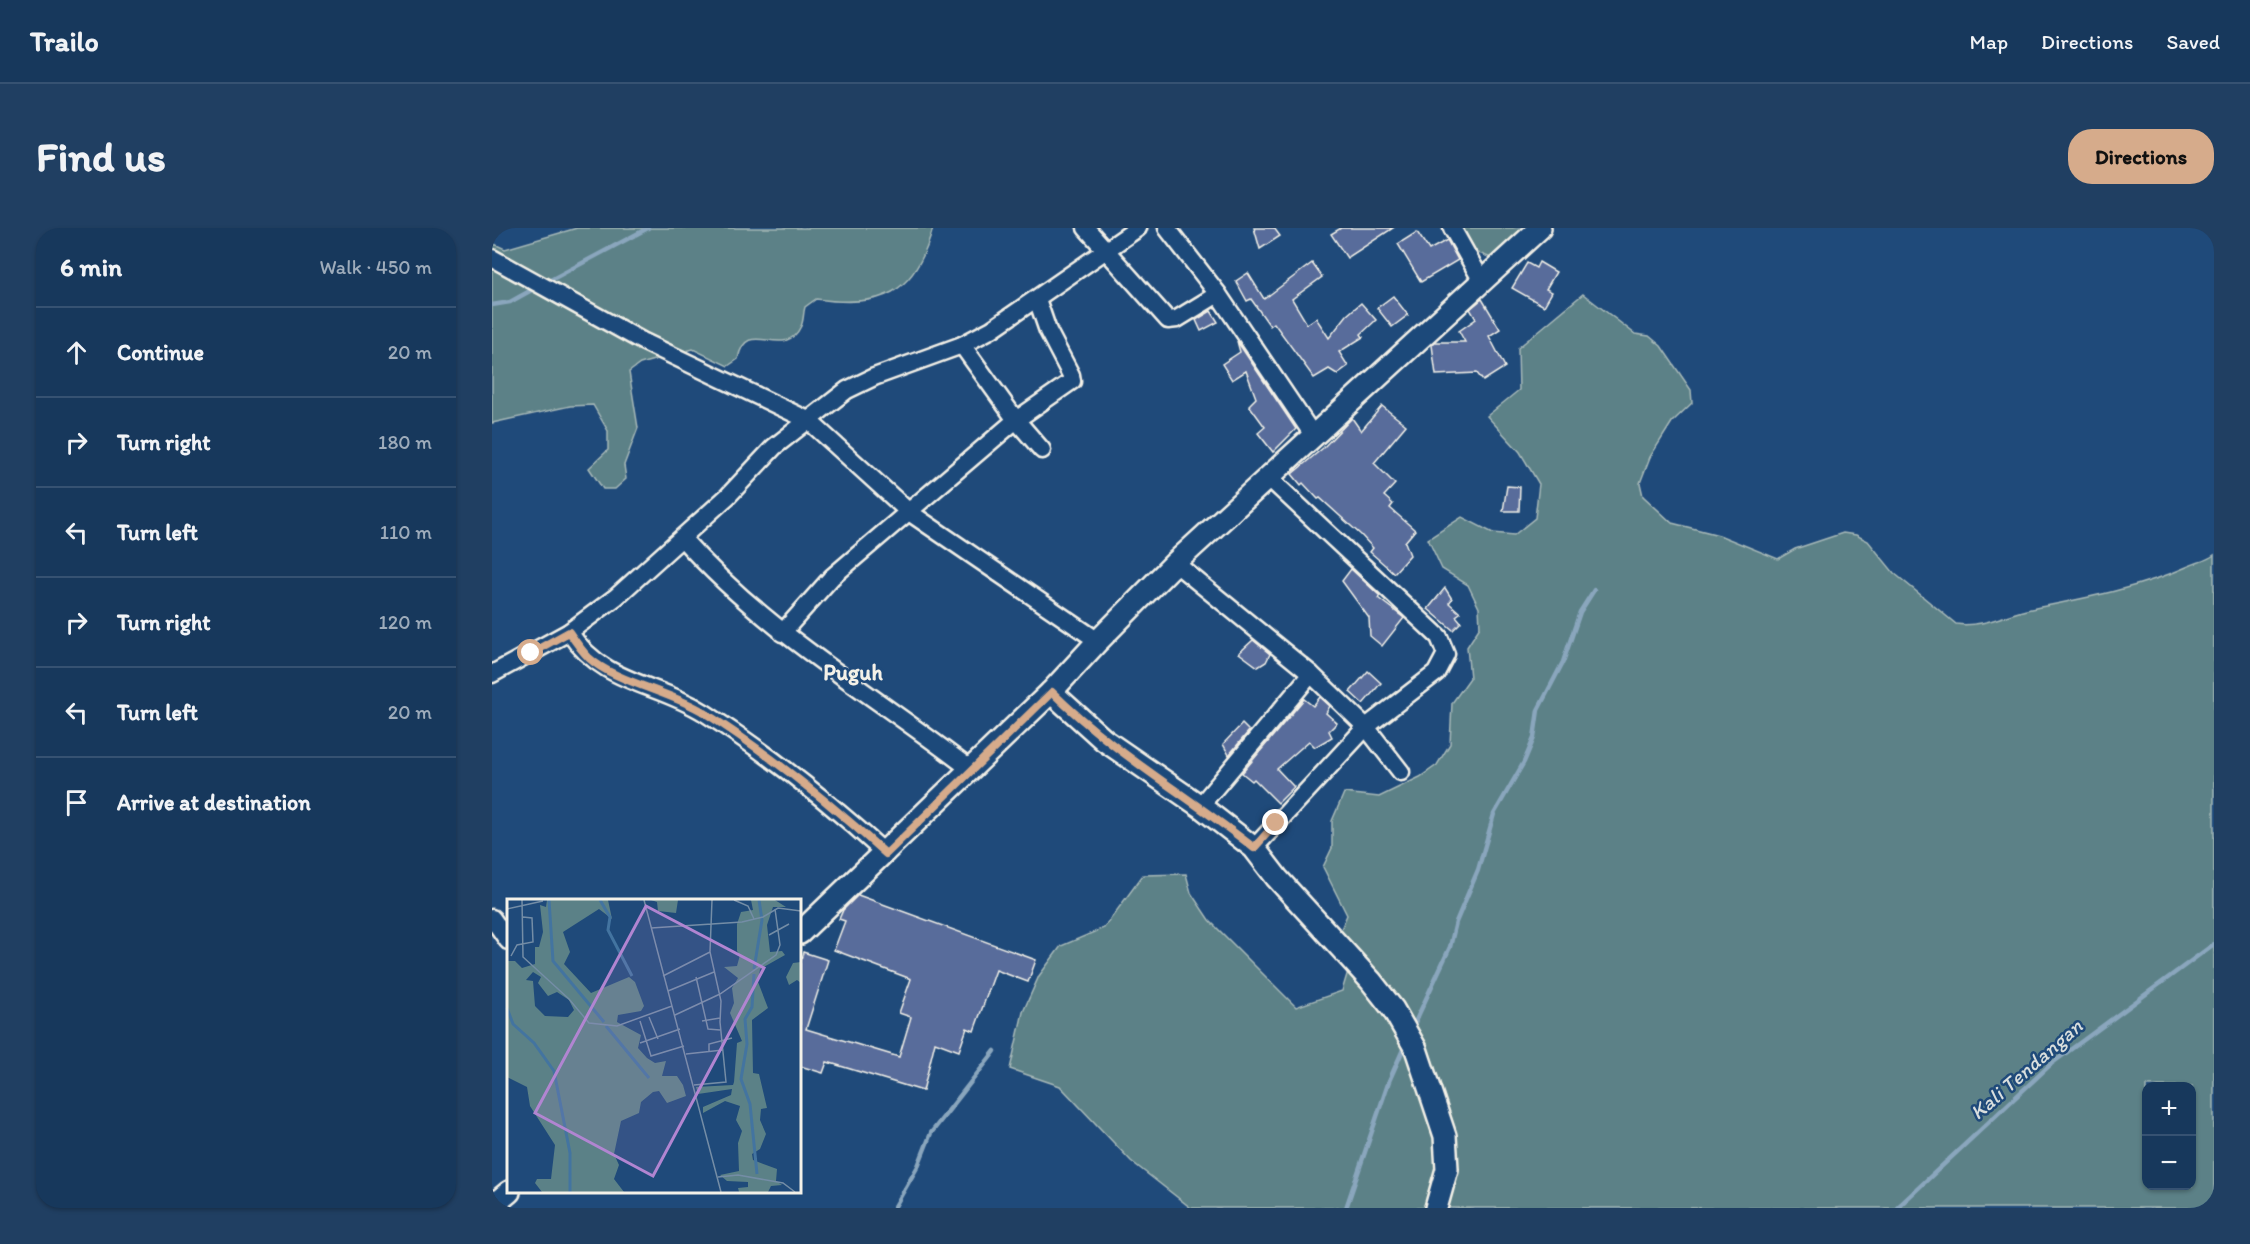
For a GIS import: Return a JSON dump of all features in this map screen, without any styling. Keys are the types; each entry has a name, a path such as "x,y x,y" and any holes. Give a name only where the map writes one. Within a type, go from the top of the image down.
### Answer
{"street":[{"path":"1086,228 1168,320 1177,319 1218,294"},
{"path":"492,674 569,632 616,597 728,496 774,447 860,383 962,345 1037,299 1138,228"},
{"path":"1167,228 1218,294 1313,435"},
{"path":"1452,228 1483,282"},
{"path":"801,932 886,854 1052,692 1098,641 1175,563 1540,228"},
{"path":"492,258 642,341 808,420 909,512 1098,641"},
{"path":"782,633 832,577 1016,420 1072,381 1048,331 1037,299"},
{"path":"962,345 1016,420 1042,450"},
{"path":"1254,848 1366,727 1423,686 1436,673 1446,654 1439,637 1268,477"},
{"path":"682,538 723,581 782,633 916,728 970,770"},
{"path":"1175,563 1311,674 1366,727 1401,772"},
{"path":"569,632 581,650 599,665 701,710 774,759 810,786 886,854"},
{"path":"1200,806 1311,674"},
{"path":"1052,692 1104,740 1200,806 1254,848 1277,878 1371,981 1416,1049 1445,1136 1447,1169 1436,1208"},
{"path":"492,918 507,940"},
{"path":"492,1206 507,1193"}],"green space":[{"path":"577,228 933,228 916,269 892,292 877,298 859,301 816,299 805,307 802,324 794,336 785,341 749,340 742,346 738,359 728,366 693,349 640,364 629,372 638,428 624,465 626,479 615,489 603,489 589,468 608,450 608,431 593,405 570,406 492,423 492,243 505,249"},
{"path":"1463,228 1528,228 1496,260 1476,252"},
{"path":"1583,294 1635,334 1649,336 1661,346 1691,390 1692,403 1672,422 1650,457 1640,483 1643,496 1672,523 1719,535 1778,559 1795,549 1843,533 1856,535 1868,541 1894,573 1956,624 1985,622 2022,611 2132,586 2170,574 2214,555 2214,1208 1191,1208 1131,1161 1060,1086 1010,1069 1023,1012 1039,976 1061,946 1104,928 1143,875 1186,874 1191,893 1209,920 1296,1007 1342,991 1349,968 1332,950 1347,915 1323,867 1332,848 1332,821 1344,793 1379,797 1420,777 1437,765 1450,744 1452,703 1470,678 1467,647 1480,627 1479,608 1468,585 1442,569 1428,539 1462,517 1493,533 1514,535 1535,518 1539,484 1520,452 1487,416 1519,390 1518,348"}],"building":[{"path":"1254,228 1274,228 1280,236 1260,249"},
{"path":"1341,228 1393,228 1347,258 1331,234"},
{"path":"1417,232 1429,250 1447,240 1458,260 1421,282 1398,244"},
{"path":"1539,262 1556,272 1546,289 1552,292 1544,306 1512,288 1527,263 1536,268"},
{"path":"1312,263 1322,277 1292,299 1307,324 1316,318 1329,338 1347,315 1361,303 1376,320 1361,334 1363,337 1339,352 1348,366 1337,374 1329,369 1314,378 1274,323 1270,326 1251,299 1247,301 1236,281 1248,273 1264,299"},
{"path":"1393,296 1408,315 1392,327 1377,308"},
{"path":"1482,299 1500,329 1489,336 1505,367 1483,381 1477,373 1436,375 1432,345 1435,342 1465,342 1459,331 1476,319 1470,309"},
{"path":"1211,311 1218,322 1201,331 1196,320"},
{"path":"1237,341 1296,429 1273,452 1258,433 1265,427 1249,405 1256,398 1246,371 1232,380 1222,364 1240,352"},
{"path":"1382,406 1406,425 1374,463 1395,484 1384,496 1393,504 1390,508 1415,530 1405,542 1410,555 1394,573 1370,552 1373,548 1361,535 1320,498 1318,499 1303,483 1301,485 1292,474 1323,448 1352,418 1361,431"},
{"path":"1507,486 1520,487 1519,511 1503,511"},
{"path":"1351,569 1380,596 1378,598 1404,618 1382,646 1370,636 1369,618 1342,581"},
{"path":"1445,588 1452,599 1449,603 1460,613 1456,616 1461,622 1453,630 1428,609"},
{"path":"1253,640 1270,654 1266,662 1258,667 1239,653"},
{"path":"1368,671 1381,683 1363,704 1350,692"},
{"path":"1320,697 1330,706 1326,713 1337,723 1329,731 1332,737 1315,747 1309,741 1277,769 1294,787 1278,803 1254,779 1252,781 1242,773 1304,699 1313,706"},
{"path":"1242,724 1249,731 1229,755 1223,744"},
{"path":"858,895 1036,960 1028,982 996,970 974,1031 967,1028 959,1051 935,1042 923,1091 827,1062 823,1073 801,1066 801,959 803,952 828,960 806,1029 899,1057 911,1017 899,1013 911,979 834,950 845,921 839,919 843,910"}],"waterway":[{"path":"545,283 648,228"},
{"path":"492,305 510,302 537,287"},
{"path":"1412,1029 1450,947 1456,922 1478,870 1494,814 1524,762 1534,738 1538,710 1563,662 1580,612 1594,590"},
{"name":"Kali Tendangan","path":"1897,1208 2051,1064 2214,944"},
{"path":"1346,1208 1389,1081 1405,1045"},
{"path":"894,1208 918,1166 931,1133 995,1051"}],"district":[{"name":"Puguh","path":"853,672"}],"route":[{"path":"531,653 569,632 581,650 599,665 701,710 774,759 801,778 886,854 1052,692 1084,725 1200,806 1254,848 1276,823"}]}
